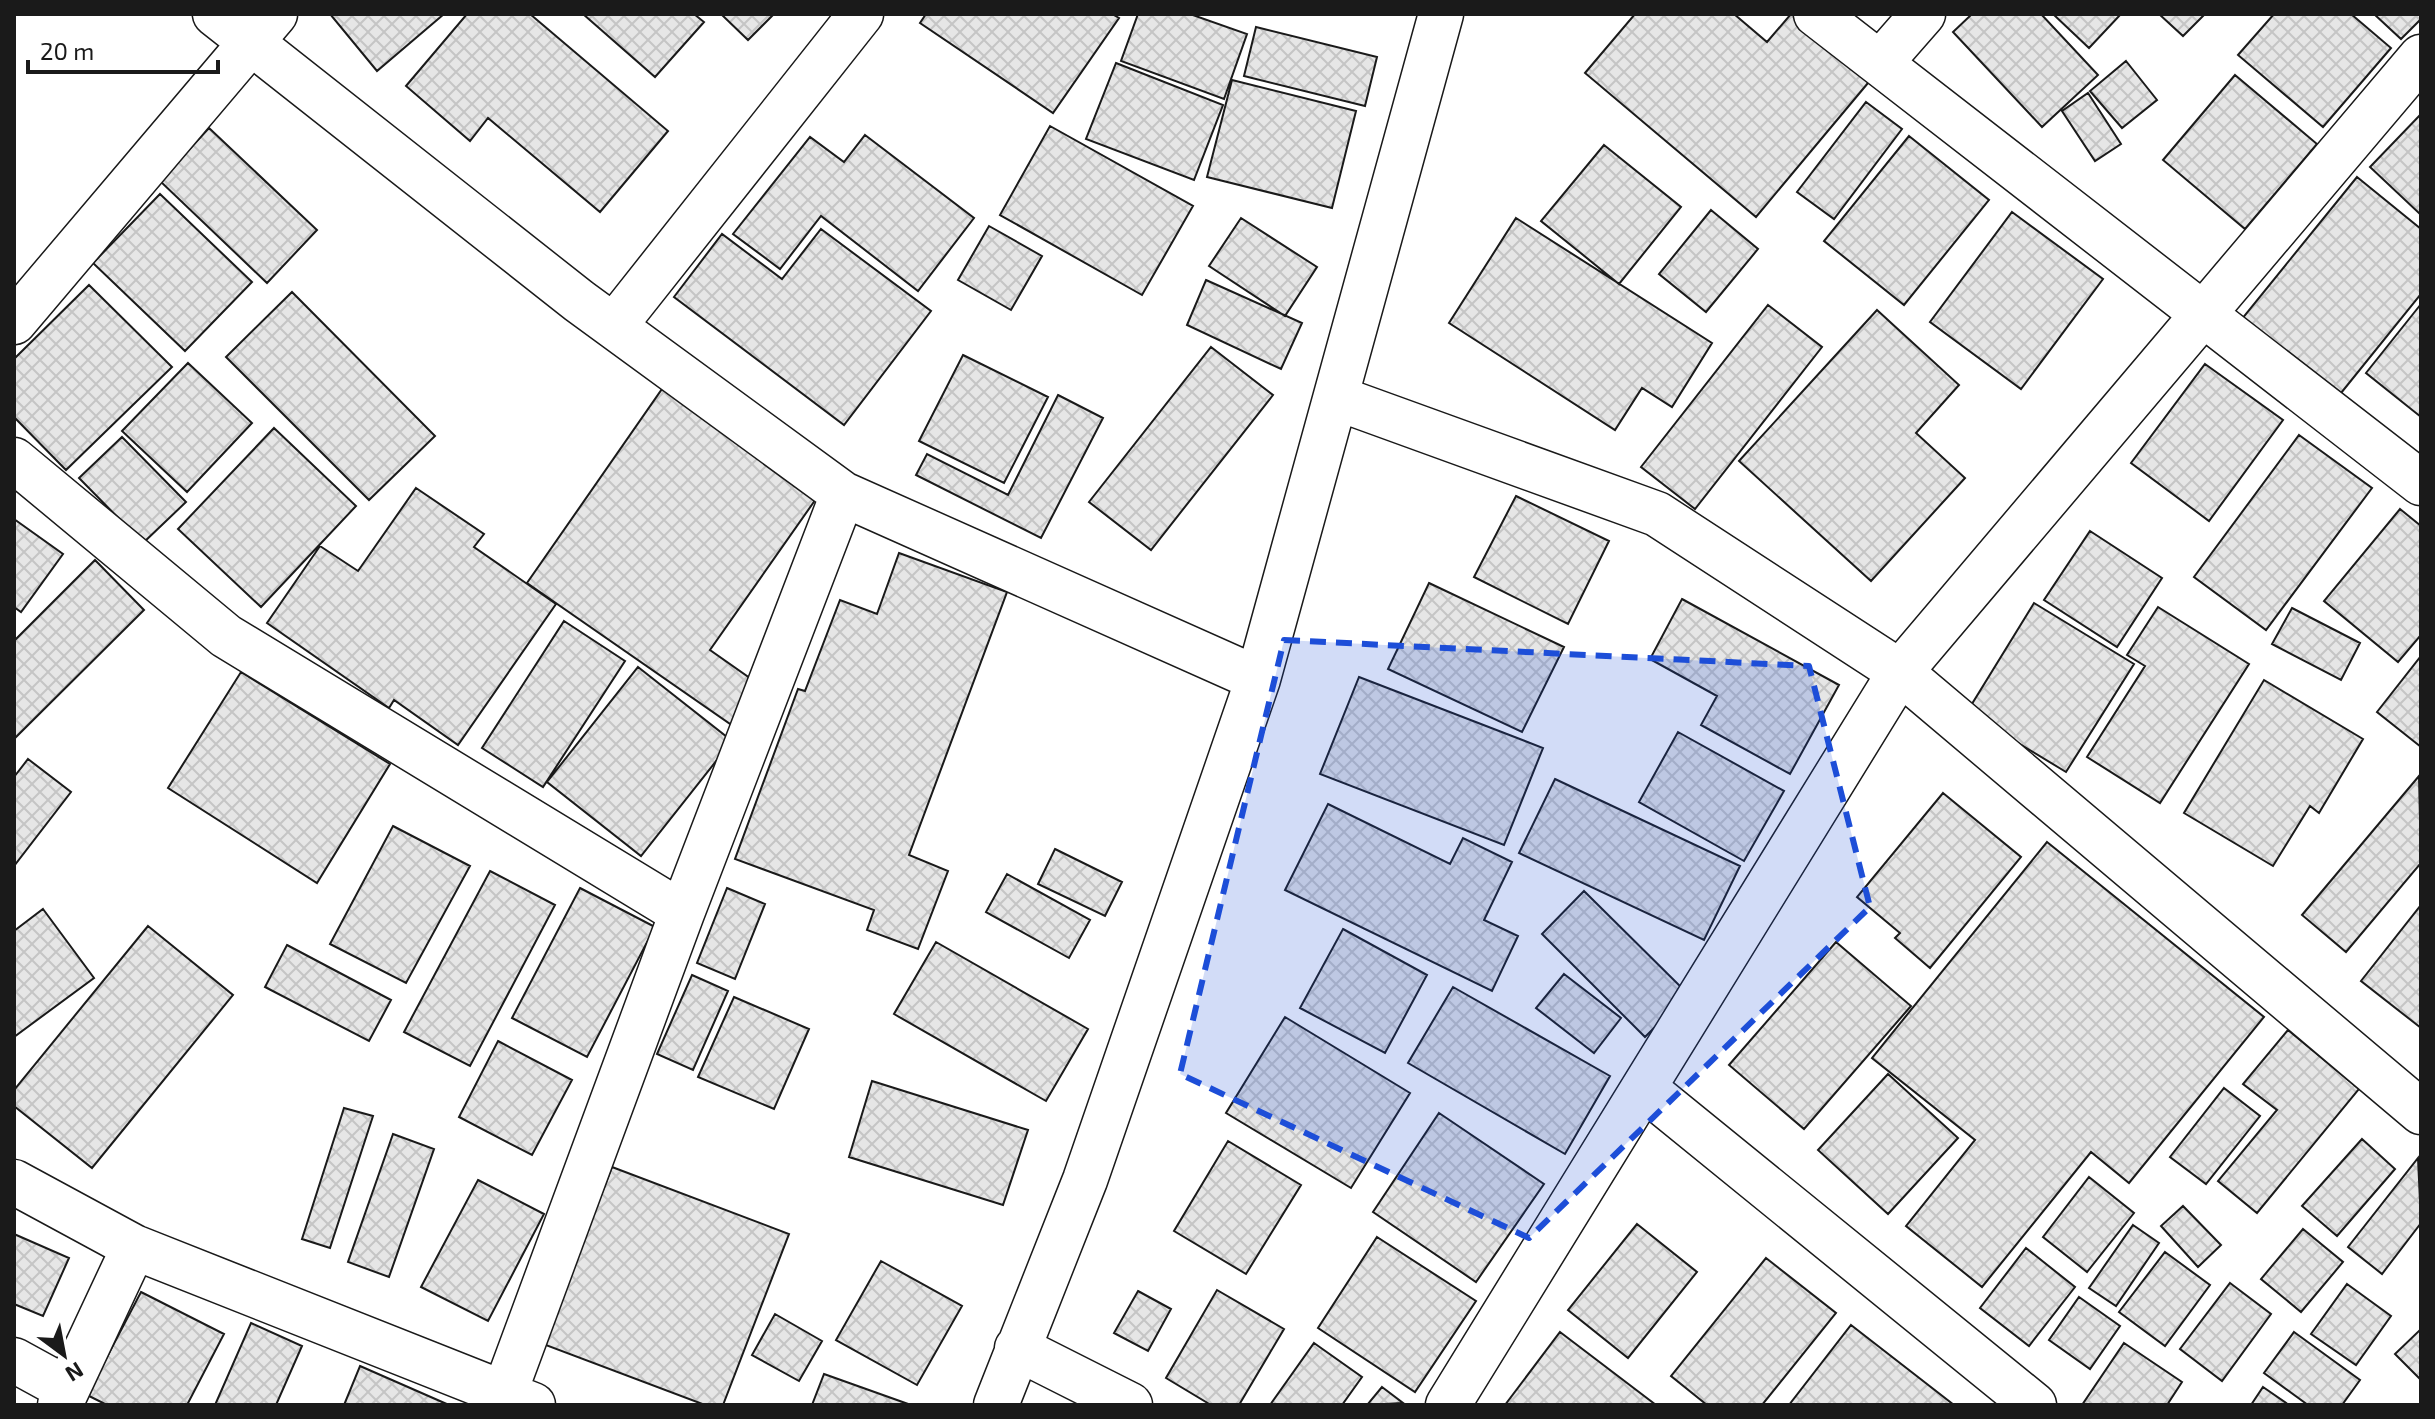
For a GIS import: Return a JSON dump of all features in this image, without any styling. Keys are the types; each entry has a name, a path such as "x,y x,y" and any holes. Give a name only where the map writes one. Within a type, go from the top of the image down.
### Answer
{"street":[{"path":"215,14 263,29 614,326 843,494 1258,679"},
{"path":"614,326 861,14"},
{"path":"996,1405 1085,1180 1258,679 1441,14"},
{"path":"1816,14 2421,483"},
{"path":"1881,62 1923,14"},
{"path":"14,322 263,29"},
{"path":"1448,1405 1900,672 2421,57"},
{"path":"1337,398 1657,514 1900,672 2421,1112"},
{"path":"14,460 226,636 682,913"},
{"path":"14,1183 134,1247 395,1348 512,1401 682,913 843,494"},
{"path":"1644,1088 2034,1405"},
{"path":"14,1360 64,1397 134,1247"},
{"path":"1017,1348 1130,1405"}],"highlighted area":[{"path":"1284,640 1809,666 1870,907 1529,1238 1180,1074"}],"building":[{"path":"330,14 444,14 377,71"},
{"path":"467,14 530,14 668,131 600,212 488,118 470,141 406,86"},
{"path":"583,14 694,14 704,22 655,77"},
{"path":"721,14 774,14 748,40"},
{"path":"926,14 1112,14 1119,18 1053,113 920,23"},
{"path":"1138,14 1190,14 1247,34 1224,99 1121,61"},
{"path":"1635,14 1734,14 1767,42 1791,14 1798,14 1873,77 1756,217 1585,73"},
{"path":"1972,14 2041,14 2098,75 2042,127 1953,32"},
{"path":"2053,14 2121,14 2089,48"},
{"path":"2159,14 2205,14 2183,36"},
{"path":"2274,14 2351,14 2391,48 2323,127 2238,55"},
{"path":"2374,14 2421,14 2421,19 2401,39"},
{"path":"1256,27 1377,57 1365,106 1244,76"},
{"path":"2126,61 2157,100 2122,128 2090,91"},
{"path":"1116,63 1223,105 1194,180 1086,139"},
{"path":"2235,75 2317,144 2245,229 2163,160"},
{"path":"1232,80 1356,111 1332,208 1207,177"},
{"path":"2088,93 2121,144 2095,161 2062,111"},
{"path":"1866,102 1902,129 1834,219 1797,192"},
{"path":"2421,114 2421,215 2370,167"},
{"path":"1050,126 1193,206 1142,295 1000,215"},
{"path":"209,128 317,230 267,283 160,181"},
{"path":"865,135 974,218 918,291 821,216 780,269 733,234 810,137 844,162"},
{"path":"1909,136 1989,200 1904,305 1824,241"},
{"path":"1604,145 1681,207 1619,284 1541,221"},
{"path":"2357,177 2421,229 2421,294 2337,398 2241,320"},
{"path":"160,194 252,282 185,351 93,263"},
{"path":"1711,210 1758,249 1706,312 1659,274"},
{"path":"2012,212 2103,279 2021,389 1930,322"},
{"path":"1241,218 1317,267 1285,316 1209,266"},
{"path":"1516,218 1712,343 1672,407 1642,388 1615,430 1449,323"},
{"path":"989,226 1042,256 1011,310 958,280"},
{"path":"821,229 931,311 844,425 674,297 722,234 782,279"},
{"path":"1206,280 1302,323 1281,369 1187,325"},
{"path":"89,285 172,367 66,470 14,417 14,359"},
{"path":"292,292 435,436 369,500 226,357"},
{"path":"2421,304 2421,417 2366,373"},
{"path":"1768,305 1822,347 1695,509 1641,467"},
{"path":"1877,310 1959,385 1916,433 1965,478 1871,581 1739,461"},
{"path":"1211,347 1273,395 1151,550 1089,502"},
{"path":"963,355 1048,397 1004,483 919,441"},
{"path":"188,363 252,423 187,492 122,431"},
{"path":"2205,364 2283,420 2209,521 2131,463"},
{"path":"662,389 818,496 710,650 764,688 736,728 527,583"},
{"path":"1058,395 1103,418 1041,538 916,475 927,454 1008,495"},
{"path":"274,428 356,506 261,607 178,529"},
{"path":"2299,435 2372,488 2266,630 2194,577"},
{"path":"122,437 186,502 143,543 79,478"},
{"path":"416,488 484,534 474,547 556,604 458,745 394,700 389,708 267,623 320,546 358,571"},
{"path":"1516,496 1609,541 1568,624 1474,577"},
{"path":"2400,509 2421,526 2421,635 2398,662 2324,601"},
{"path":"14,519 63,554 21,612 14,607"},
{"path":"2090,531 2162,578 2117,647 2044,600"},
{"path":"899,553 1007,592 909,855 948,871 918,949 867,930 874,910 735,859 798,689 805,691 840,600 877,614"},
{"path":"95,560 144,610 14,739 14,641"},
{"path":"1429,583 1564,647 1522,732 1388,669"},
{"path":"1682,599 1839,685 1790,774 1701,725 1717,696 1650,659"},
{"path":"2034,603 2134,664 2066,772 1967,712"},
{"path":"2158,607 2249,664 2160,803 2087,757 2145,666 2127,655"},
{"path":"2292,608 2360,643 2341,680 2272,644"},
{"path":"564,621 625,661 543,787 482,748"},
{"path":"2421,656 2421,747 2377,712"},
{"path":"638,667 732,741 641,856 547,782"},
{"path":"241,672 390,764 317,883 168,788"},
{"path":"1359,677 1543,748 1504,845 1320,774"},
{"path":"2264,680 2363,739 2319,813 2310,806 2273,866 2184,813"},
{"path":"1678,732 1784,791 1744,861 1639,802"},
{"path":"28,759 71,792 14,866 14,777"},
{"path":"2419,776 2421,863 2346,952 2302,915"},
{"path":"1555,779 1740,866 1704,940 1519,853"},
{"path":"1943,793 2021,857 1930,968 1895,938 1900,933 1857,897"},
{"path":"1328,804 1450,864 1463,838 1512,862 1484,920 1518,936 1492,991 1285,890"},
{"path":"393,826 470,866 406,983 330,944"},
{"path":"2047,842 2264,1017 2129,1183 2091,1152 1982,1287 1906,1226 1975,1140 1872,1058"},
{"path":"1055,849 1122,882 1105,916 1038,884"},
{"path":"490,871 555,905 470,1066 404,1032"},
{"path":"1007,874 1090,920 1069,958 986,912"},
{"path":"580,888 655,927 587,1057 512,1018"},
{"path":"727,888 765,904 735,979 697,963"},
{"path":"1584,891 1688,994 1645,1037 1542,934"},
{"path":"2421,905 2421,1028 2361,981"},
{"path":"43,909 94,978 14,1037 14,931"},
{"path":"148,926 233,995 92,1168 14,1106 14,1090"},
{"path":"1343,929 1427,975 1385,1053 1300,1008"},
{"path":"936,942 1088,1029 1046,1101 894,1014"},
{"path":"1836,942 1911,1006 1804,1129 1729,1065"},
{"path":"287,945 391,1000 369,1041 265,987"},
{"path":"1564,974 1621,1018 1594,1053 1536,1008"},
{"path":"692,975 728,991 693,1070 657,1054"},
{"path":"1453,987 1610,1076 1565,1154 1408,1063"},
{"path":"734,997 809,1029 774,1109 698,1077"},
{"path":"1285,1017 1410,1093 1351,1188 1226,1113"},
{"path":"2288,1030 2359,1089 2257,1213 2218,1181 2277,1110 2243,1084"},
{"path":"498,1041 572,1080 532,1155 459,1117"},
{"path":"1888,1074 1958,1138 1888,1214 1818,1150"},
{"path":"872,1081 1028,1130 1003,1205 849,1157"},
{"path":"2224,1088 2260,1116 2206,1184 2170,1157"},
{"path":"344,1108 373,1116 330,1248 302,1239"},
{"path":"1439,1113 1544,1184 1476,1282 1373,1212"},
{"path":"393,1134 434,1149 389,1277 348,1262"},
{"path":"2362,1139 2395,1169 2337,1236 2302,1206"},
{"path":"1228,1141 1301,1185 1246,1274 1174,1231"},
{"path":"2418,1158 2421,1223 2382,1274 2348,1247"},
{"path":"612,1167 789,1234 723,1405 705,1405 543,1344"},
{"path":"2089,1177 2134,1213 2087,1272 2043,1237"},
{"path":"478,1180 544,1214 488,1321 421,1287"},
{"path":"2183,1206 2221,1245 2198,1267 2161,1226"},
{"path":"1637,1224 1697,1272 1628,1358 1568,1310"},
{"path":"2133,1225 2159,1243 2116,1306 2089,1288"},
{"path":"2303,1229 2343,1262 2301,1312 2261,1279"},
{"path":"14,1234 69,1258 43,1316 14,1304"},
{"path":"1377,1237 1476,1301 1415,1392 1318,1328"},
{"path":"2026,1248 2075,1287 2029,1346 1980,1308"},
{"path":"2165,1252 2210,1285 2165,1346 2119,1312"},
{"path":"1766,1258 1836,1313 1762,1405 1707,1405 1671,1376"},
{"path":"881,1261 962,1306 917,1385 836,1340"},
{"path":"2230,1283 2271,1314 2222,1381 2180,1349"},
{"path":"2347,1284 2391,1316 2356,1365 2311,1334"},
{"path":"1217,1290 1284,1329 1239,1405 1211,1405 1166,1378"},
{"path":"1138,1291 1171,1309 1148,1351 1114,1333"},
{"path":"141,1292 224,1334 187,1405 107,1405 87,1395"},
{"path":"2079,1297 2120,1326 2090,1369 2049,1340"},
{"path":"775,1314 822,1341 799,1381 752,1355"},
{"path":"251,1323 302,1346 276,1405 215,1405"},
{"path":"1851,1325 1954,1405 1789,1405"},
{"path":"2421,1329 2421,1380 2395,1354"},
{"path":"1560,1332 1656,1405 1505,1405"},
{"path":"2294,1332 2360,1380 2342,1405 2308,1405 2264,1373"},
{"path":"1314,1343 1362,1377 1342,1405 1270,1405"},
{"path":"2124,1343 2182,1382 2167,1405 2082,1405"},
{"path":"360,1366 449,1405 344,1405"},
{"path":"824,1374 911,1405 812,1405"},
{"path":"1382,1387 1403,1403 1367,1405"},
{"path":"2263,1387 2289,1405 2251,1405"}]}
